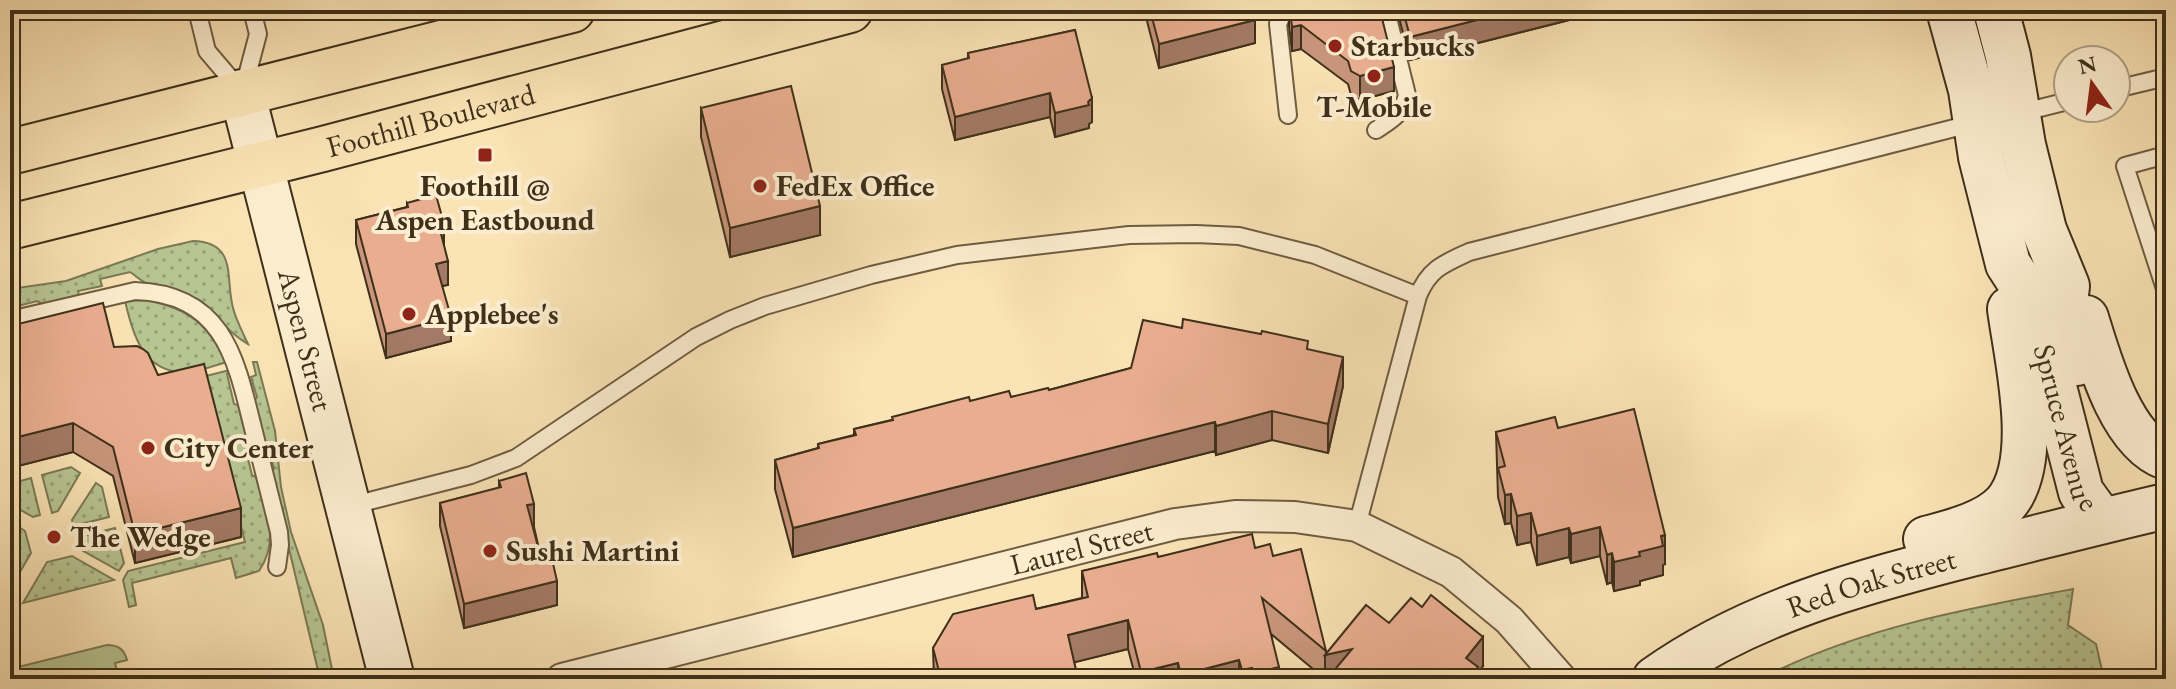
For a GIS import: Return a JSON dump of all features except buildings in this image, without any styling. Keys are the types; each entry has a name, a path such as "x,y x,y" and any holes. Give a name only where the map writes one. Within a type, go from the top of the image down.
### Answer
{"main road":[{"path":"10,152 572,10"},
{"name":"Foothill Boulevard","path":"10,227 850,10"}],"street":[{"name":"Spruce Avenue","path":"1949,10 1971,90 1995,118 2067,286 2064,310 2107,485 2102,521"},
{"name":"Spruce Avenue","path":"1996,10 2008,56 1995,118 1981,157 2008,264 2032,301 2081,492 2102,521"},
{"name":"Aspen Street","path":"242,92 392,679"},
{"path":"1879,577 1912,542 1986,518 2003,505 2014,490 2022,468 2025,425 2009,306 2008,264"},
{"path":"2067,286 2083,306 2103,373 2122,411 2141,441 2166,457"},
{"name":"Red Oak Street","path":"1655,679 1710,646 1821,595 1879,577 2166,506"},
{"name":"Laurel Street","path":"562,679 1175,524 1250,517 1295,517 1357,526 1451,572 1509,620 1561,679"}],"lane":[{"name":"Aspen Street","path":"197,10 207,51 242,92"},
{"path":"242,92 258,34 252,10"},
{"path":"1284,10 1278,24 1288,115"},
{"path":"1376,130 1396,117 1405,106 1407,95 1386,10"},
{"path":"2132,85 2166,77"},
{"path":"1357,526 1418,296 1425,279 1443,264 1469,252 2052,105"},
{"path":"2166,155 2125,166 2166,292"},
{"path":"348,506 471,475 516,458 696,337 730,320 765,306 871,275 957,255 1129,235 1239,236 1315,255 1418,296"},
{"path":"10,320 135,291 152,291 171,297 206,315 224,337 241,379 279,532 277,567"}],"green space":[{"path":"193,241 207,243 223,255 233,308 248,344 189,295 146,283 130,272 100,279 102,286 78,291 79,295 10,308 10,289 66,281 158,249"},
{"path":"146,300 174,308 195,320 212,337 227,362 184,372 158,365 149,358 136,338 125,301"},
{"path":"253,362 257,362 275,431 281,487 291,532 323,625 334,679 320,679 271,473 274,468 267,443 263,440 254,401 257,397 251,377 256,375"},
{"path":"230,370 227,374 248,444 245,447 252,475 256,477 267,513 270,536 266,559 259,571 236,578 231,558 132,583 136,605 129,607 123,580 128,571 245,542 207,392 194,379"},
{"path":"71,467 80,473 58,511 52,513 42,475"},
{"path":"31,478 40,515 33,517 10,504 10,484"},
{"path":"96,483 102,487 109,517 73,526 72,520"},
{"path":"10,521 25,531 31,553 10,589"},
{"path":"115,528 124,563 119,571 78,548 76,538"},
{"path":"72,556 114,580 23,603 47,562"},
{"path":"2073,589 2068,625 2096,644 2104,679 1760,679 1797,661 1874,633 1953,613"},
{"path":"107,645 120,648 126,656 127,660 115,663 119,679 10,679 10,669"}],"place":[{"name":"Starbucks","path":"1335,46"},
{"name":"T-Mobile","path":"1374,76"},
{"name":"Foothill @ Aspen Eastbound","path":"485,155"},
{"name":"FedEx Office","path":"760,186"},
{"name":"Applebee's","path":"409,314"},
{"name":"City Center","path":"148,448"},
{"name":"The Wedge","path":"54,537"},
{"name":"Sushi Martini","path":"490,551"}]}
